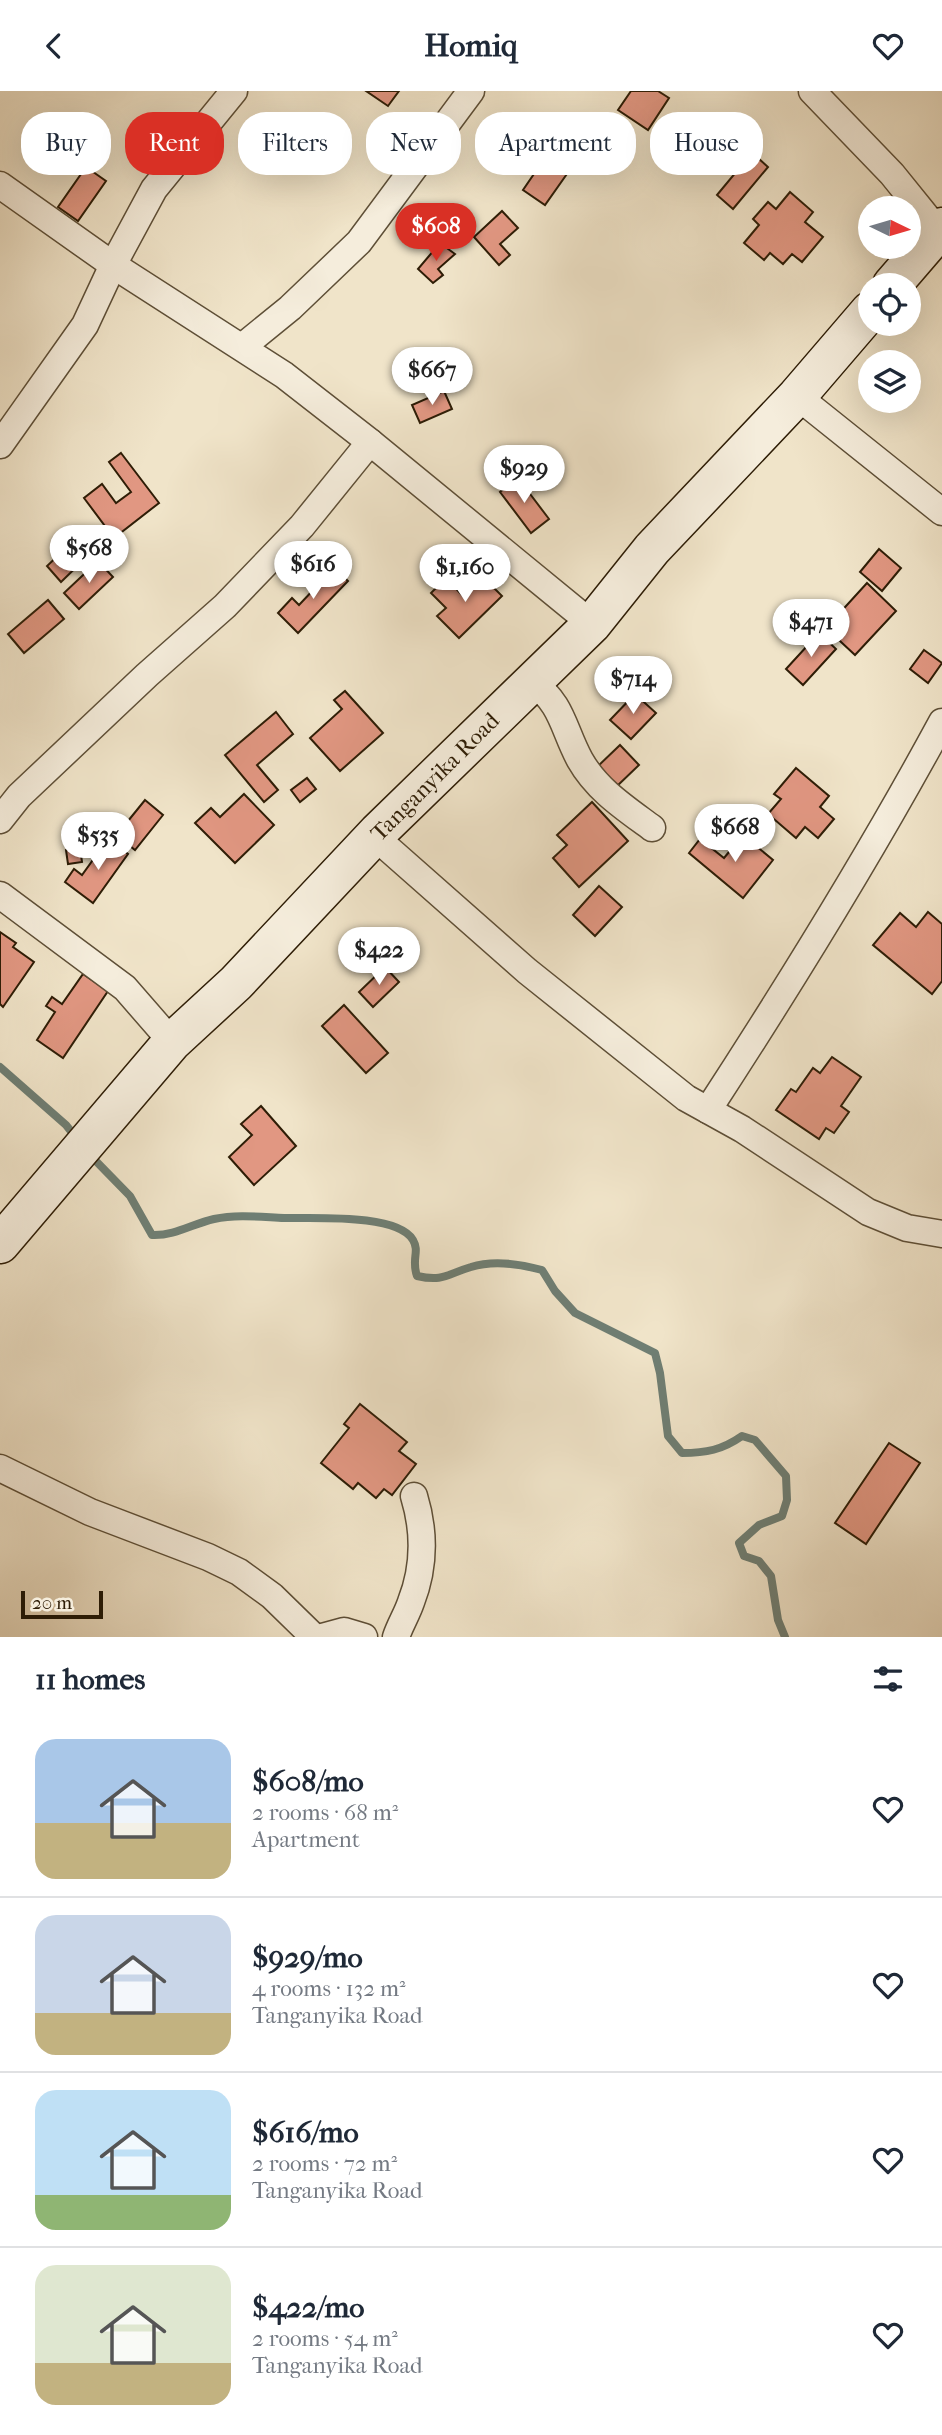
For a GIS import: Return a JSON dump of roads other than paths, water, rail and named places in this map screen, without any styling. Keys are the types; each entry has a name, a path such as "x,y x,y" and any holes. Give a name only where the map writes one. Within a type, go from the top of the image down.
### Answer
{"street":[{"path":"0,445 85,325 113,265 154,189 234,91"},
{"path":"242,347 290,308 359,241 471,91"},
{"path":"813,91 940,229 902,273"},
{"path":"0,185 113,265 284,375 592,624"},
{"name":"Tanganyika Road","path":"0,1244 172,1042 236,983 374,836 592,624 652,549 797,396 858,325"},
{"path":"797,396 942,512"},
{"path":"0,820 19,796 235,596 302,526 370,442"},
{"path":"531,683 547,693 557,706 580,760 591,776 608,795 652,828"},
{"path":"708,1110 800,967 886,823 942,722"},
{"path":"374,836 527,971 686,1098 742,1129 868,1212 907,1228 942,1234"},
{"path":"0,895 125,988 172,1042"},
{"path":"0,1468 90,1512 208,1557 239,1572 272,1596 314,1637"},
{"path":"396,1637 412,1600 421,1562 423,1533 414,1496"},
{"path":"322,1637 344,1631 364,1637"}],"waterway":[{"path":"0,1067 66,1125 77,1139"},
{"path":"89,1154 130,1196 152,1235 168,1234 206,1221 231,1217 353,1219 373,1221 404,1231 415,1244 417,1276 440,1278 471,1267 497,1263 542,1270 555,1291 575,1313 655,1353 668,1436 682,1453 714,1450 742,1436 755,1440 786,1476 787,1500 782,1516 759,1525 739,1543 744,1556 759,1561 771,1576 778,1620 785,1637"}]}
